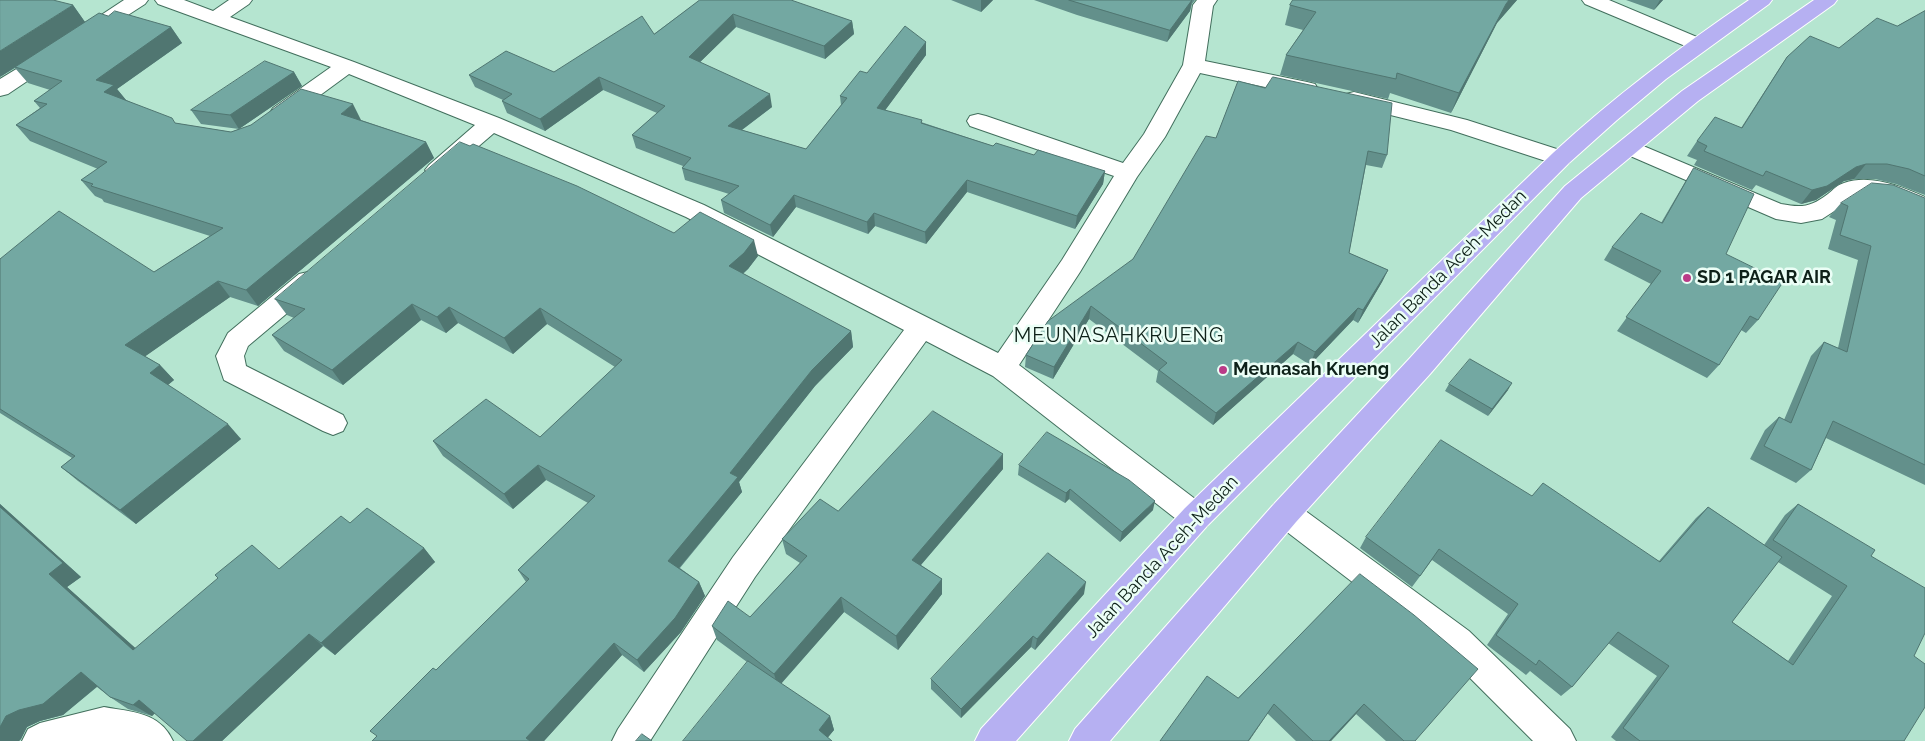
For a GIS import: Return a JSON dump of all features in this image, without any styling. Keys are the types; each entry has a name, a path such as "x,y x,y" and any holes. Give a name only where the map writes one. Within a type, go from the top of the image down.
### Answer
{"highway":[{"name":"Jalan Banda Aceh-Medan","path":"993,741 1196,517 1595,125 1697,44 1762,0"},
{"name":"Jalan Banda Aceh-Medan","path":"1087,741 1285,513 1420,366 1573,192 1690,96 1827,0"}],"street":[{"path":"0,89 138,0"},
{"path":"165,0 347,66 491,123 695,211 1003,368 1196,517"},
{"path":"215,18 242,0"},
{"path":"1592,0 1697,44"},
{"path":"1003,368 1072,266 1128,173 1154,137 1194,64 1199,2"},
{"path":"1194,64 1434,118 1510,139 1561,158"},
{"path":"268,123 347,66"},
{"path":"978,121 1128,173"},
{"path":"421,184 491,123"},
{"path":"1629,147 1776,211 1801,216 1818,213 1852,189 1872,188 1901,196 1925,206"},
{"path":"324,268 237,340 230,356 234,372 333,423"},
{"path":"630,741 744,568 921,327"},
{"path":"1285,513 1457,642 1558,741"},
{"path":"40,741 104,724 144,732 155,741"}],"building":[{"path":"0,0 53,0 73,5 0,51"},
{"path":"700,0 791,0 852,21 824,46 733,14 689,57 770,94 728,126 806,149 847,98 840,96 860,71 867,73 905,26 926,42 877,108 922,120 921,123 993,146 996,143 1034,155 1038,150 1105,171 1077,216 967,180 925,232 874,213 867,222 794,195 770,225 721,200 739,186 682,168 691,158 632,135 665,106 599,77 540,119 502,101 512,94 469,75 506,51 554,72 642,16 654,34"},
{"path":"1069,0 1192,0 1170,30"},
{"path":"1293,0 1509,0 1459,93 1397,73 1396,79 1286,55 1316,12 1290,5"},
{"path":"115,11 171,27 96,80 114,85 104,92 172,118 175,123 231,132 251,125 301,89 353,104 341,114 426,142 246,290 218,281 125,345 160,365 150,373 228,424 120,510 61,467 75,456 0,409 0,259 59,211 154,272 223,228 91,186 93,184 81,180 107,162 16,125 47,104 34,101 62,81 15,67 99,13 108,16"},
{"path":"1925,11 1925,176 1909,169 1887,164 1866,164 1856,167 1827,186 1812,190 1766,171 1763,176 1704,151 1707,146 1697,141 1715,117 1742,128 1787,57 1810,36 1839,48 1877,18 1897,26"},
{"path":"265,61 294,72 230,115 191,110"},
{"path":"1273,77 1392,103 1387,155 1368,151 1349,253 1388,270 1363,310 1358,308 1315,352 1298,342 1216,413 1159,370 1167,363 1091,306 1054,367 1026,355 1048,321 1133,259 1206,136 1216,138 1238,81 1265,88"},
{"path":"460,142 470,146 473,144 577,186 674,233 700,212 754,240 744,253 729,266 851,331 812,370 730,473 738,477 668,561 699,582 675,618 637,660 614,643 526,738 530,741 372,741 377,736 370,731 433,668 436,670 529,579 518,570 595,496 538,465 504,494 433,441 486,399 540,437 622,360 540,308 504,338 449,307 437,317 412,304 332,370 272,335 305,309 275,299"},
{"path":"1694,168 1754,194 1726,254 1783,282 1758,320 1750,316 1719,365 1626,317 1661,271 1612,247 1641,213 1662,223"},
{"path":"1872,183 1893,185 1925,198 1925,465 1833,421 1811,470 1764,446 1779,417 1791,423 1824,342 1847,352 1871,246 1840,235 1848,206 1841,203"},
{"path":"1470,359 1512,383 1492,409 1449,384"},
{"path":"933,411 1003,454 912,560 942,579 896,636 841,597 774,674 712,626 728,601 750,617 807,556 782,539 820,499 838,511"},
{"path":"1047,432 1129,480 1155,501 1122,532 1070,489 1066,493 1019,465"},
{"path":"1441,440 1532,496 1543,483 1660,562 1708,507 1782,557 1732,622 1793,665 1847,586 1773,540 1798,504 1875,550 1871,556 1925,588 1925,633 1914,656 1925,664 1925,707 1904,741 1640,741 1623,728 1669,666 1618,632 1572,687 1539,660 1536,665 1496,635 1518,604 1439,549 1420,576 1366,537"},
{"path":"0,507 63,563 49,574 133,650 218,578 215,575 252,545 279,569 341,516 350,523 367,508 424,548 321,643 309,634 193,741 187,741 139,700 133,705 110,697 81,672 43,704 19,710 6,716 0,727"},
{"path":"1048,553 1086,582 1037,639 1033,636 961,709 931,679"},
{"path":"1360,574 1414,615 1478,669 1415,741 1404,741 1364,704 1329,741 1313,741 1274,704 1248,741 1160,741 1207,676 1238,698"},
{"path":"748,661 830,716 819,730 832,741 683,741"},
{"path":"642,734 652,741 636,741"}],"place":[{"name":"SD 1 PAGAR AIR","path":"1687,278"},
{"name":"Meunasah Krueng","path":"1223,370"}],"district":[{"name":"MEUNASAHKRUENG","path":"1119,336"}]}
